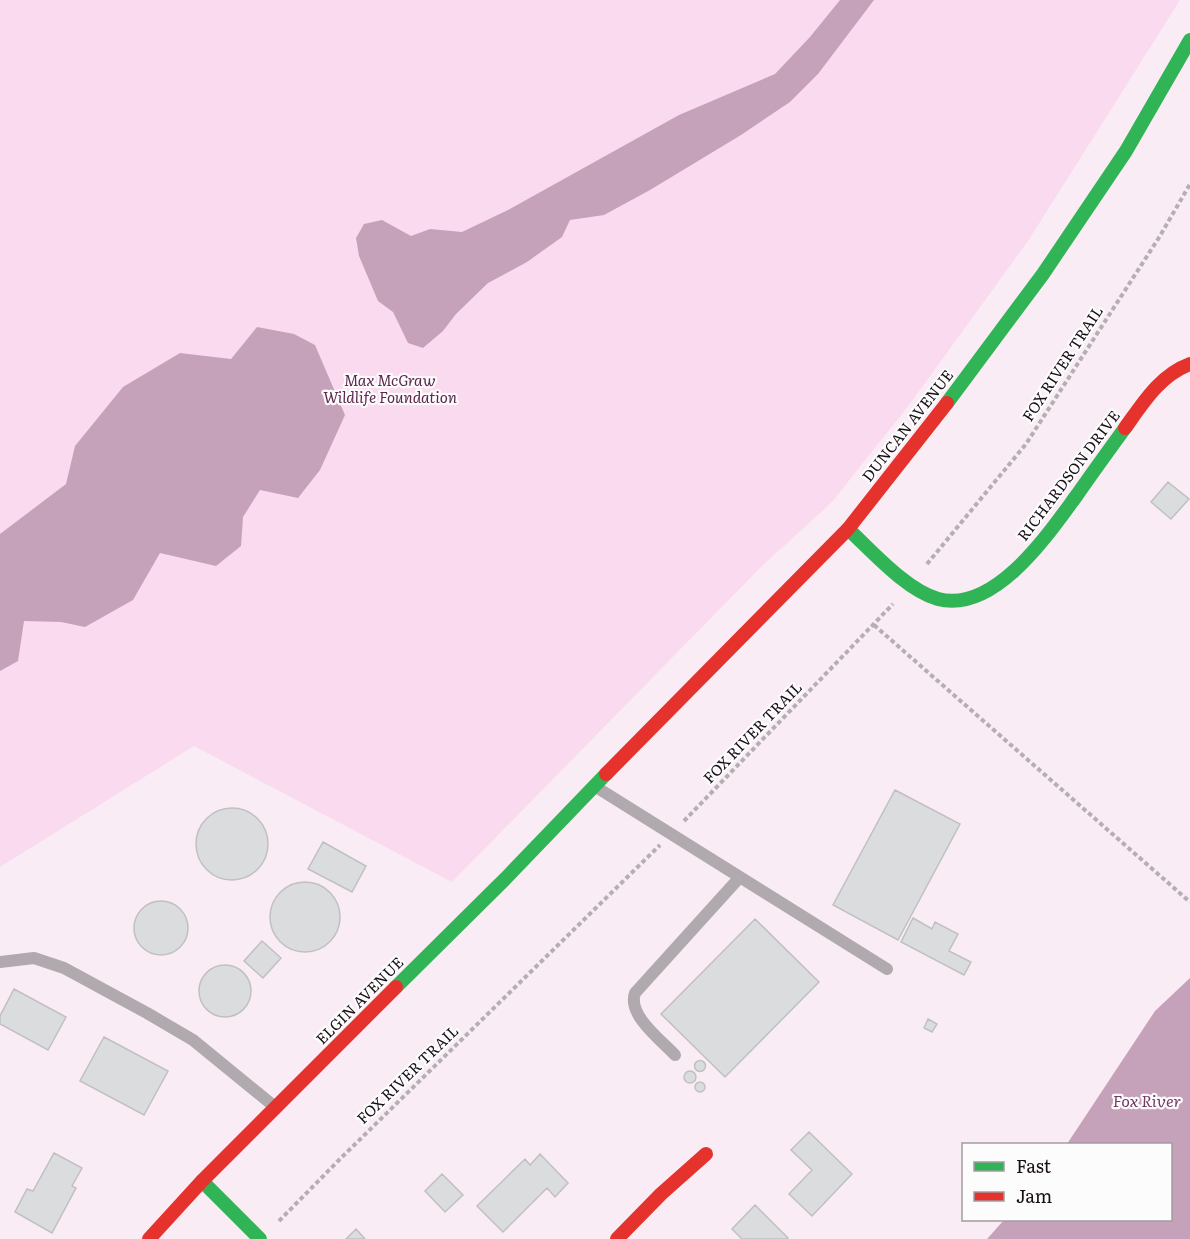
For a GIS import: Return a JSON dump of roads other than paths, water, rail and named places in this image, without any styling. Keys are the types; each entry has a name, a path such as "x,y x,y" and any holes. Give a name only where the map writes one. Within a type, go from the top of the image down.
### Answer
{"street":[{"name":"DUNCAN AVENUE","path":"595,786 848,529 955,393 1044,274 1126,151 1190,40"},
{"name":"RICHARDSON DRIVE","path":"848,529 911,583 933,598 957,600 980,594 1008,577 1047,535 1159,384 1173,372 1190,363"},
{"name":"ELGIN AVENUE","path":"149,1239 202,1181 595,786"},
{"path":"617,1239 661,1194 706,1154"},
{"path":"202,1181 260,1239"}],"lane":[{"path":"595,786 887,969"},
{"path":"675,1055 636,1014 632,999 740,877"},
{"path":"0,962 33,958 74,974 193,1040 276,1108"}],"water":[{"path":"840,0 874,0 818,74 790,102 741,135 604,215 570,220 562,237 527,262 488,283 456,314 443,331 423,348 408,343 393,312 378,301 359,256 356,238 364,224 382,220 411,236 430,229 462,232 508,210 679,115 775,74 810,37"},
{"path":"257,327 294,334 315,345 345,415 320,470 298,498 260,490 243,517 241,546 216,566 160,553 133,600 85,627 61,622 24,621 18,661 0,671 0,534 66,484 75,446 123,387 180,353 231,359"},
{"name":"Fox River","path":"1190,978 1190,1239 987,1239 1003,1221 1172,1221 1172,1143 1068,1143 1155,1011"}],"park label":[{"name":"Max McGraw Wildlife Foundation","path":"390,390"}]}
